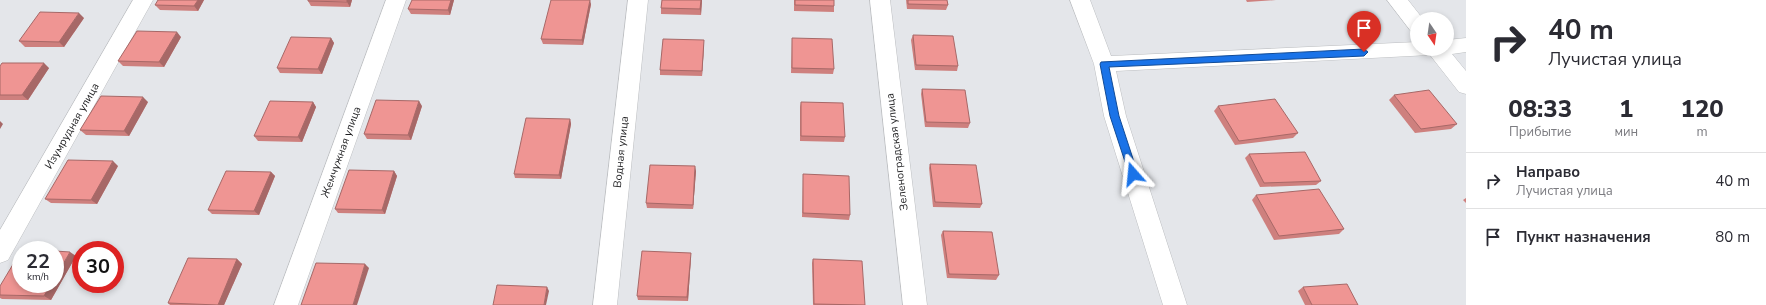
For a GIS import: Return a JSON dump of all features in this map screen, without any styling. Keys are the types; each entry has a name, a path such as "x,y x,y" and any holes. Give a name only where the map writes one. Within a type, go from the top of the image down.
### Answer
{"street":[{"name":"Изумрудная улица","path":"0,252 143,0"},
{"name":"Жемчужная улица","path":"286,305 396,0"},
{"name":"Водная улица","path":"605,305 638,0"},
{"name":"Зеленоградская улица","path":"880,0 915,305"},
{"path":"1080,0 1104,64 1115,116 1175,305"},
{"path":"1397,0 1410,16"},
{"path":"1454,46 1466,45"},
{"path":"1104,64 1410,50"},
{"path":"1442,56 1466,86"}],"building":[{"path":"158,0 198,0 194,6 155,5"},
{"path":"347,0 347,2 308,1"},
{"path":"412,0 451,0 448,10 408,9"},
{"path":"551,0 590,0 582,40 541,39"},
{"path":"662,0 701,0 700,9 661,8"},
{"path":"795,0 834,0 834,6 795,5"},
{"path":"908,0 947,0 948,5 908,4"},
{"path":"40,12 79,13 59,42 19,41"},
{"path":"137,31 177,32 159,62 118,61"},
{"path":"913,35 953,36 958,66 916,65"},
{"path":"291,37 331,38 318,69 277,68"},
{"path":"792,38 832,39 834,69 792,68"},
{"path":"663,39 704,40 702,71 660,70"},
{"path":"2,63 44,63 22,95 0,95 0,66"},
{"path":"922,89 965,90 970,123 926,122"},
{"path":"1429,90 1457,124 1421,129 1394,95"},
{"path":"101,96 143,97 124,131 80,130"},
{"path":"1275,99 1298,133 1239,141 1218,106"},
{"path":"376,100 419,101 408,135 364,134"},
{"path":"270,101 313,102 298,137 254,136"},
{"path":"801,102 843,103 845,137 801,136"},
{"path":"526,118 570,119 559,175 514,174"},
{"path":"1305,152 1321,181 1264,183 1249,154"},
{"path":"68,160 113,161 91,200 45,199"},
{"path":"930,164 976,165 982,204 935,202"},
{"path":"650,165 695,166 693,205 646,203"},
{"path":"349,170 394,171 382,210 335,209"},
{"path":"226,171 271,172 254,211 208,210"},
{"path":"803,174 849,176 850,215 803,213"},
{"path":"1319,189 1344,229 1279,236 1256,195"},
{"path":"943,231 992,232 999,275 949,274"},
{"path":"642,251 691,253 687,297 637,296"},
{"path":"64,252 70,252 64,262"},
{"path":"188,258 237,259 218,305 168,303"},
{"path":"813,259 862,261 865,305 814,304"},
{"path":"316,263 365,264 353,305 301,305"},
{"path":"12,266 12,293 46,293 44,296 0,295 0,286"},
{"path":"1347,284 1358,305 1312,305 1303,287"},
{"path":"497,285 547,287 544,305 493,305"}],"route":[{"path":"1133,174 1115,116 1104,64 1364,52"}]}
